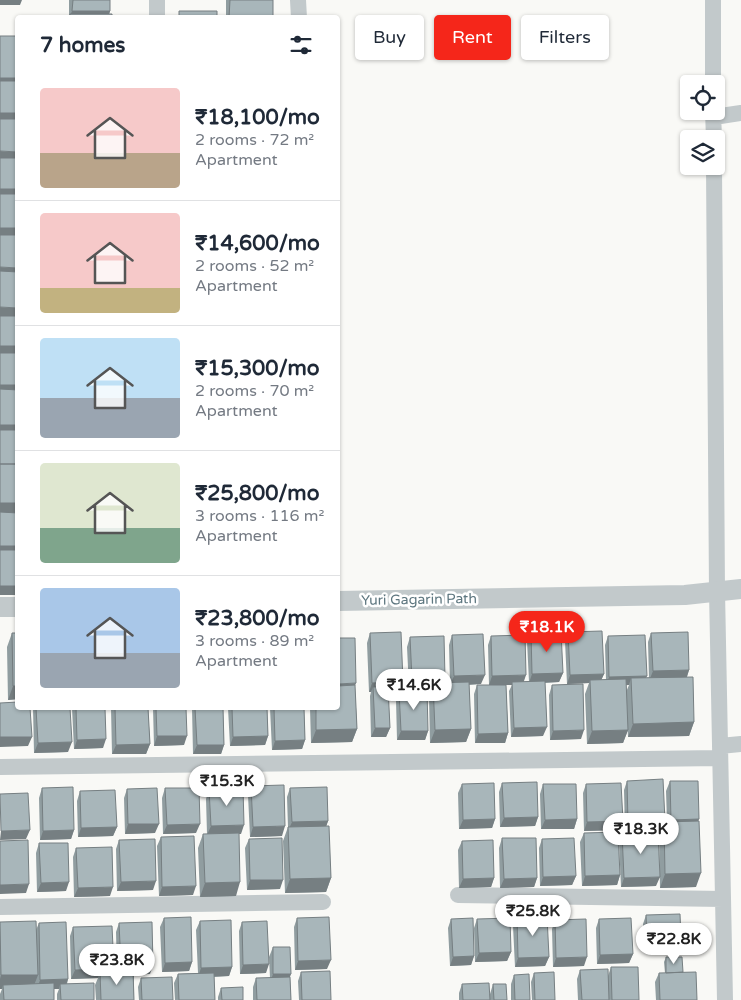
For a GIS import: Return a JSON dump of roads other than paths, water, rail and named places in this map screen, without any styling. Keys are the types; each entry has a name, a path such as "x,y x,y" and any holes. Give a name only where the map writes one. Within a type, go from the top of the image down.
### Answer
{"street":[{"path":"157,0 157,15"},
{"path":"298,0 299,15"},
{"path":"712,0 713,75"},
{"path":"725,114 741,113"},
{"path":"714,175 717,591 725,1000"},
{"name":"Yuri Gagarin Path","path":"340,601 685,594 741,589"},
{"path":"0,608 15,607"},
{"path":"0,767 720,752 741,744"},
{"path":"458,896 723,899"},
{"path":"0,908 323,902"}]}
